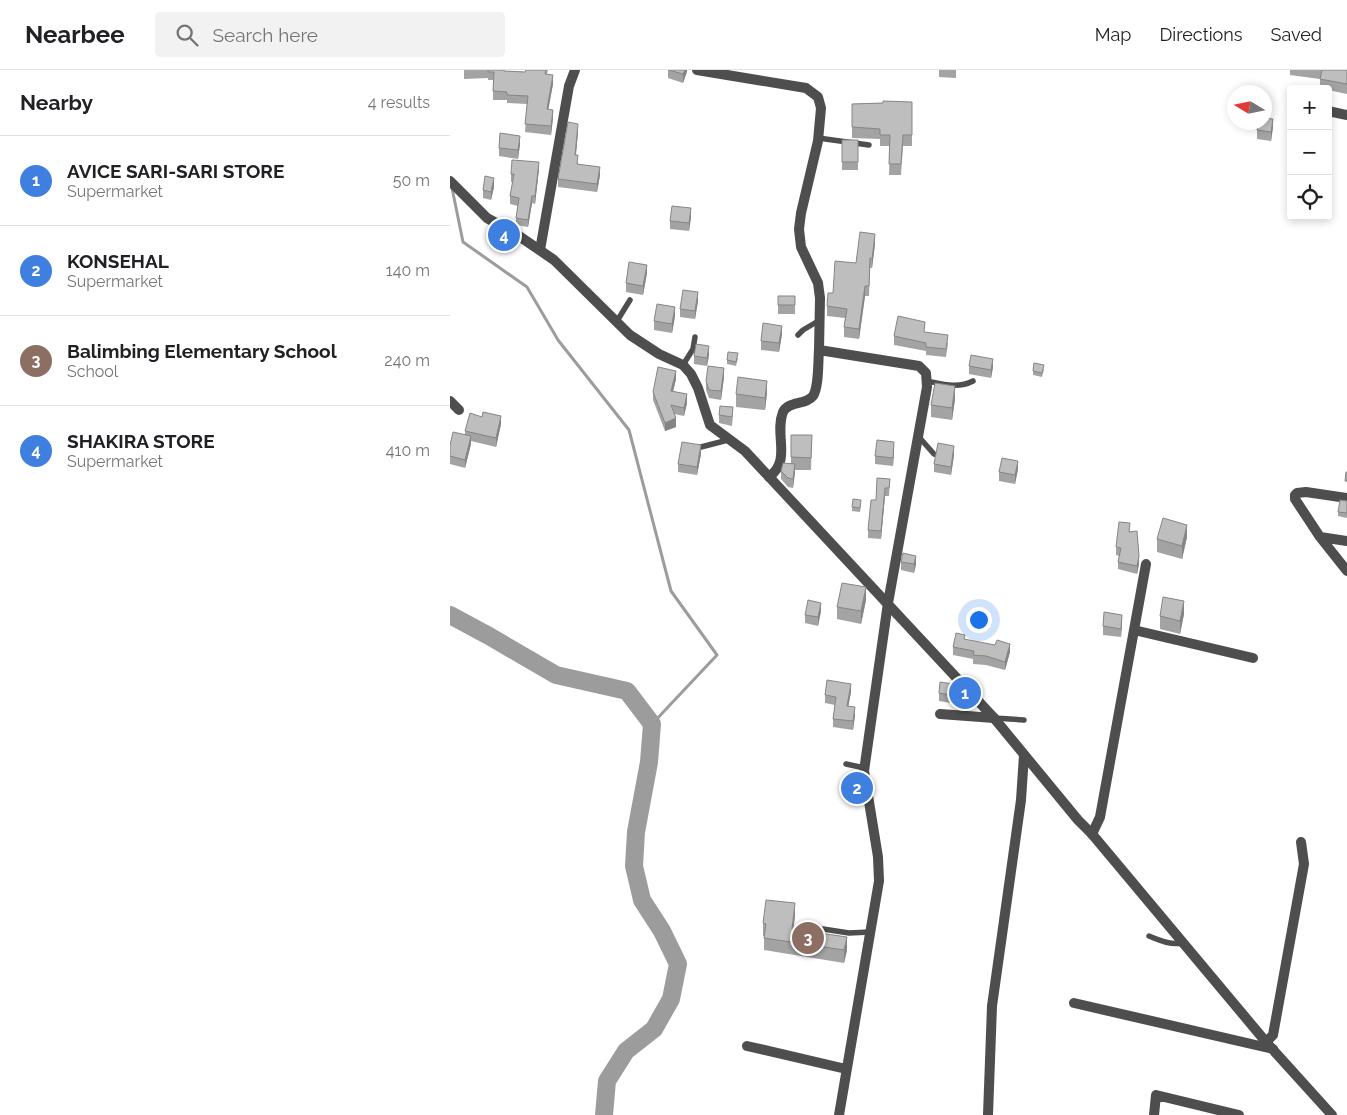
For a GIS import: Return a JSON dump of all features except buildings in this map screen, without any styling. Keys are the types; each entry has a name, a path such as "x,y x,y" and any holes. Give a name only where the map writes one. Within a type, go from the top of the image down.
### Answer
{"street":[{"path":"540,250 569,86 575,70"},
{"path":"697,70 806,88 818,97 821,108 818,138 799,229 801,247 818,283 820,298 816,391 810,399 790,405 784,410 780,463 777,471 769,478"},
{"path":"1332,112 1347,115"},
{"path":"453,184 488,218 516,234 554,260 630,335 659,354 683,365 691,374 698,388 710,425 746,452 994,718 1269,1046 1332,1115"},
{"path":"819,350 919,366 926,373 927,381 888,603 865,768 866,789 878,857 878,881 839,1115"},
{"path":"450,401 459,410"},
{"path":"1347,498 1306,492 1296,493 1295,499 1320,537 1347,571"},
{"path":"1320,537 1347,542"},
{"path":"1092,834 1100,817 1146,564"},
{"path":"1134,630 1253,658"},
{"path":"940,714 994,718"},
{"path":"988,1115 992,1006 1021,800 1024,755"},
{"path":"1269,1046 1273,1035 1304,864 1301,842"},
{"path":"1074,1003 1269,1046"},
{"path":"747,1046 846,1069"},
{"path":"1154,1115 1156,1095 1239,1115"}],"lane":[{"path":"818,138 869,144"},
{"path":"617,321 630,300"},
{"path":"798,335 820,320"},
{"path":"683,365 693,349 695,337"},
{"path":"927,381 955,386 966,385 973,381"},
{"path":"918,436 934,454"},
{"path":"701,446 728,440"},
{"path":"994,718 1024,720"},
{"path":"846,764 865,768"},
{"path":"823,929 849,933 870,932"},
{"path":"1149,936 1168,943 1183,943"}],"waterway":[{"path":"452,188 463,242 527,287 558,340 629,430 671,591 717,655 652,724"},
{"path":"450,615 556,675 627,691 652,724 649,762 636,832 634,866 642,900 662,931 678,964 671,999 654,1029 626,1051 607,1081 604,1115"}],"place":[{"name":"SHAKIRA STORE","path":"504,235"},
{"name":"AVICE SARI-SARI STORE","path":"965,693"},
{"name":"KONSEHAL","path":"857,788"},
{"name":"Balimbing Elementary School","path":"808,938"}]}
